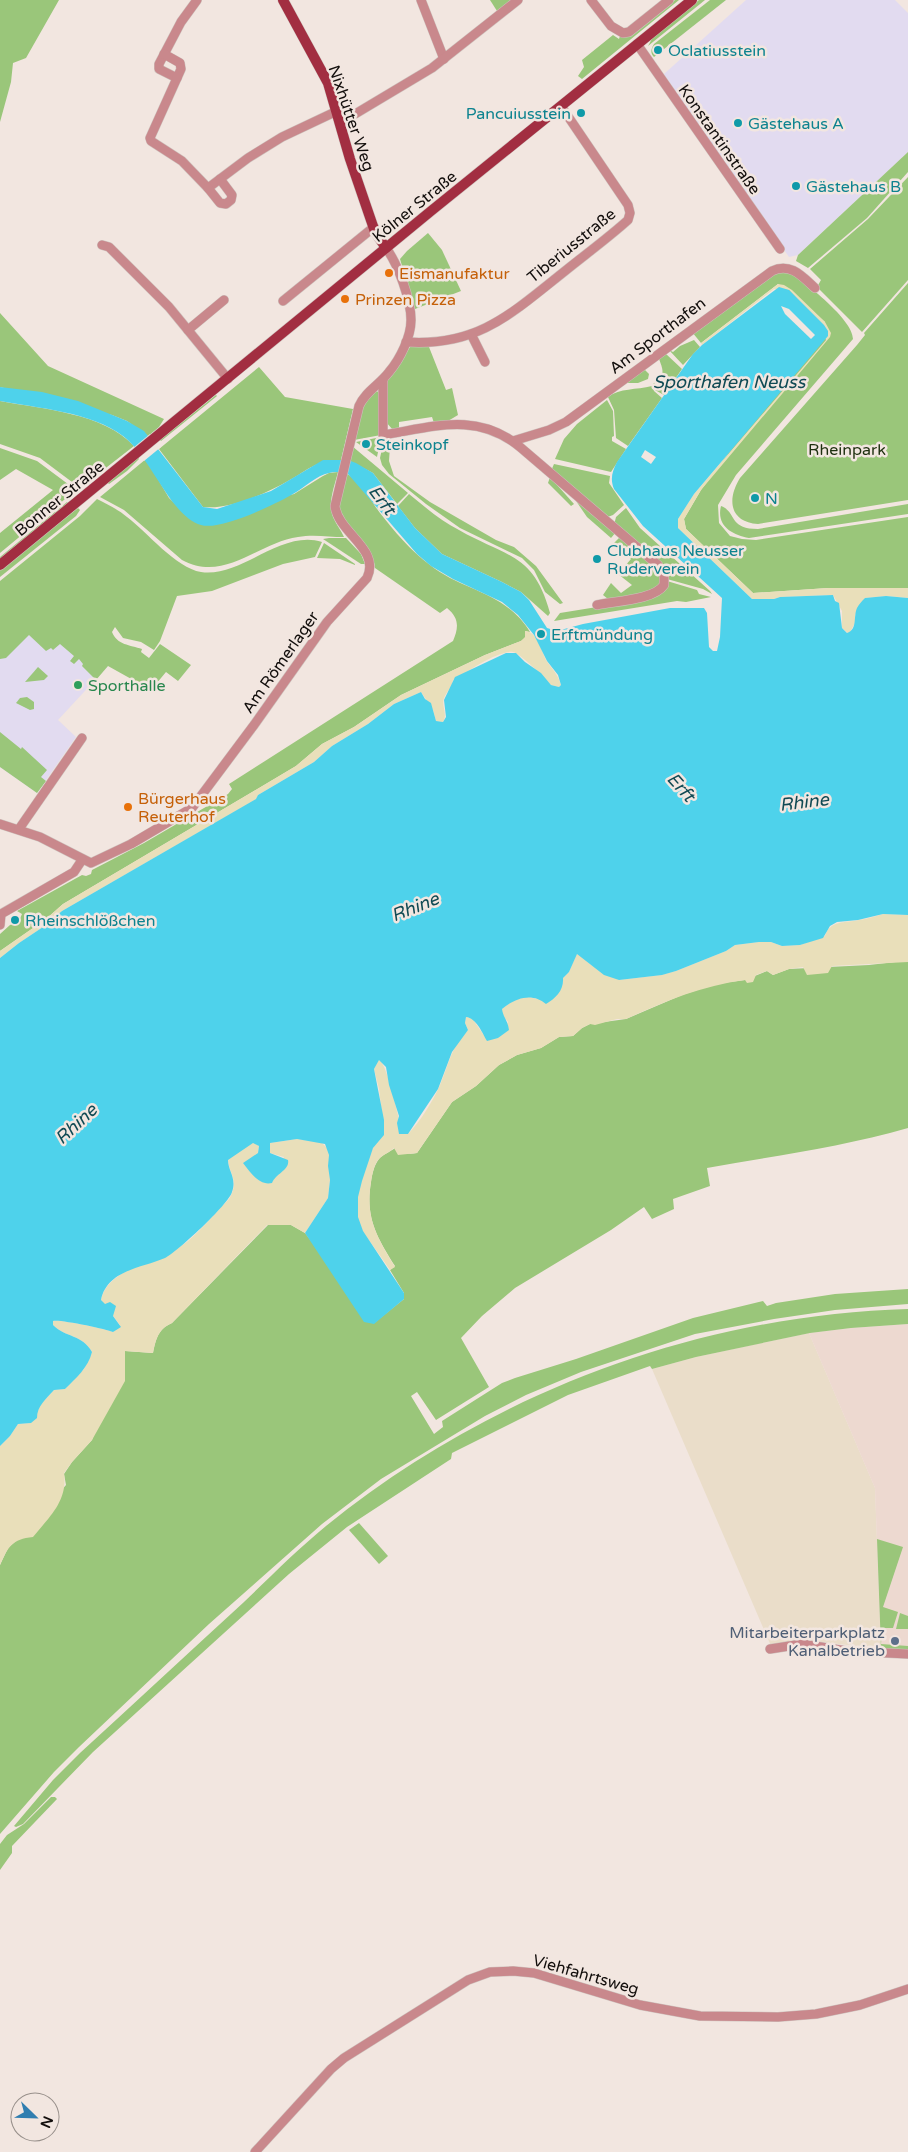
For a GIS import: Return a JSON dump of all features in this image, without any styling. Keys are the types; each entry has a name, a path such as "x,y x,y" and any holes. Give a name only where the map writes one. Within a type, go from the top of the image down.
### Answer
{"main road":[{"name":"Nixhütter Weg","path":"283,0 323,72 337,111 350,159 374,227 386,248"},
{"name":"Kölner Straße","path":"157,437 386,248 692,0"},
{"name":"Bonner Straße","path":"0,565 157,437"}],"street":[{"path":"177,78 159,69 159,64 181,22 198,0"},
{"path":"420,0 444,59"},
{"path":"340,123 444,59 518,0"},
{"path":"591,0 611,26 619,32 629,32 669,0"},
{"name":"Konstantinstraße","path":"637,44 769,236 780,249"},
{"path":"164,54 180,63 181,69 150,138 151,141 182,161 220,203 226,204 232,199 232,195 220,179"},
{"name":"Tiberiusstraße","path":"406,342 442,342 471,334 504,319 623,224 629,216 628,205 561,106"},
{"path":"208,188 282,136 337,111"},
{"path":"283,301 374,227"},
{"path":"102,245 109,247 169,307 228,379"},
{"path":"386,248 391,255 401,280 411,321 406,342 396,362 383,380 383,435 442,425 466,424 488,428 512,441 658,565 664,574 664,585 657,592 642,597 597,604"},
{"name":"Am Sporthafen","path":"512,441 549,430 566,422 772,271 778,268 792,269 815,288"},
{"path":"188,330 224,300"},
{"path":"471,334 485,362"},
{"name":"Am Römerlager","path":"82,860 94,863 188,811 220,771 327,622 369,574 368,555 342,526 335,513 337,489 361,401 383,380"},
{"path":"19,829 82,738"},
{"path":"0,824 19,829 50,842 82,860 74,872 0,914 0,925"},
{"path":"770,1649 802,1644 847,1651 908,1654"},
{"name":"Viehfahrtsweg","path":"255,2152 331,2069 344,2058 456,1987 490,1972 534,1973 640,2005 677,2013 721,2017 778,2017 816,2014 860,2006 908,1989"}],"shaded area":[{"path":"746,0 895,0 908,13 908,152 798,255 789,257 664,74"},
{"path":"0,598 108,666 58,720 76,737 37,793 0,767"},
{"path":"908,1324 908,1649 881,1649 875,1488 809,1333"},
{"path":"809,1333 875,1488 881,1649 805,1640 771,1646 652,1369 696,1357"}],"green space":[{"path":"0,0 59,0 26,58 13,63 11,82 0,122"},
{"path":"490,0 512,0 497,11"},
{"path":"675,0 679,0 582,79 578,76 584,67 582,60 613,35 619,39 620,36 632,34"},
{"path":"699,0 705,0 648,46 653,37"},
{"path":"710,0 726,0 654,57 651,51 654,44"},
{"path":"908,152 908,172 867,218 808,268 796,261 798,255"},
{"path":"908,177 908,280 862,332 817,287 821,280 810,269 868,219"},
{"path":"428,233 442,250 461,291 415,309 400,259"},
{"path":"789,271 837,312 851,331 853,339 736,475 718,505 719,523 730,536 756,540 908,517 908,588 828,588 753,593 686,529 684,519 701,490 825,322 778,284 701,343 692,332 776,272"},
{"name":"Rheinpark","path":"908,283 908,500 758,524 741,519 733,508 732,501 740,478 857,345 865,335 864,333"},
{"path":"0,313 48,366 164,419 159,427 148,436 127,421 112,415 0,387"},
{"path":"694,340 700,347 683,365 669,350 673,352 680,346"},
{"path":"410,347 429,347 446,390 452,388 458,415 448,421 434,423 432,417 399,422 399,429 393,430 386,422 387,381"},
{"path":"665,353 682,369 664,395 655,390 653,384 661,376 662,370 659,359"},
{"path":"259,367 285,397 353,409 341,460 318,464 279,486 247,500 224,506 203,507 159,449"},
{"path":"641,370 645,370 649,374 648,379 638,383 625,383"},
{"path":"652,386 654,391 662,398 628,446 616,438 614,410 608,397 623,391"},
{"path":"374,391 380,392 381,435 354,440 362,408"},
{"path":"216,395 217,396 160,440"},
{"path":"607,400 613,411 614,436 612,441 626,449 611,472 555,459 564,439 577,424"},
{"path":"0,401 53,410 89,419 121,435 134,446 80,488 40,458 0,444"},
{"path":"381,437 377,457 356,442"},
{"path":"387,443 390,446 389,461 394,476 430,502 496,540 514,547 536,566 563,603 560,604 545,592 534,570 522,558 460,528 389,474 382,465 380,458 383,444"},
{"path":"352,446 408,493 397,504 373,473 348,460"},
{"path":"0,448 37,461 76,490 0,553 0,533 53,490 16,469 0,480"},
{"path":"138,457 139,459 127,471 108,483"},
{"path":"146,459 169,498 192,520 294,494 329,473 338,472 331,508 334,519 344,537 298,537 269,546 227,564 212,567 198,566 182,560 124,510 100,497"},
{"path":"554,464 610,476 609,483 624,505 613,515 605,518 551,471"},
{"path":"345,473 356,480 391,527 423,559 443,574 509,608 520,618 530,632 525,631 525,638 521,641 485,655 401,695 354,727 322,744 296,766 63,904 46,919 0,951 0,934 10,925 19,921 22,914 17,911 82,875 91,874 92,870 144,843 228,794 232,789 229,784 453,641 457,627 454,615 447,608 440,613 375,568 369,551 345,525 340,517 338,504"},
{"path":"550,477 574,504 571,506 548,483"},
{"path":"409,494 433,514 476,539 504,552 527,567 543,593 550,613 548,616 521,592 442,554 415,528 398,506"},
{"path":"574,498 616,532 611,538 587,517"},
{"path":"97,499 124,514 172,557 191,569 201,572 216,572 231,568 291,542 307,540 322,542 315,557 283,564 212,591 177,596 160,641 154,650 141,642 123,638 115,627 112,632 117,640 142,649 141,652 149,658 160,644 191,665 178,681 166,672 151,690 108,666 96,680 82,666 83,664 79,659 74,664 70,661 74,656 60,644 53,650 51,648 46,651 29,635 6,658 0,659 0,581 80,516"},
{"path":"68,503 0,559 0,557"},
{"path":"908,504 908,514 749,538 731,532 723,524 720,513 721,506 729,512 737,523 748,528 758,529"},
{"path":"78,508 80,510 76,516 0,577 0,570"},
{"path":"626,508 640,528 712,594 703,589 667,579 614,525 616,517"},
{"path":"621,536 662,574 661,585 644,594 608,599 603,595 611,583 621,593 632,585 618,574 631,559 613,544"},
{"path":"346,538 361,554 365,564 361,564 323,539"},
{"path":"324,543 355,565 340,559 317,558"},
{"path":"667,581 697,590 699,594 711,597 554,621 560,613 634,601"},
{"path":"38,667 48,676 44,680 25,682"},
{"path":"27,697 34,702 34,709 30,710 16,703 20,698"},
{"path":"0,732 21,749 22,747 47,770 41,777 46,781 37,793 0,767"},
{"path":"908,962 908,1128 833,1146 707,1168 710,1186 673,1199 674,1209 652,1219 644,1207 611,1230 515,1288 482,1316 461,1338 489,1387 436,1420 417,1392 411,1396 434,1434 443,1427 442,1421 502,1383 693,1318 763,1301 767,1306 835,1294 908,1289 908,1304 835,1310 695,1334 581,1372 526,1395 485,1416 381,1479 322,1524 209,1624 79,1747 54,1772 0,1834 0,1565 8,1548 66,1485 64,1474 92,1440 125,1351 153,1353 161,1331 172,1323 268,1225 291,1225 305,1233 374,1323 404,1299 404,1293 390,1270 395,1266 378,1236 371,1217 370,1195 373,1170 376,1164 380,1158 395,1148 406,1153 417,1153 452,1102 476,1086 499,1065 517,1055 541,1048 559,1037 573,1036 590,1024 626,1019 682,995 715,984 745,980 767,971 773,975 789,969 869,965"},
{"path":"908,1309 908,1324 810,1333 696,1357 652,1369 650,1366 568,1395 452,1453 451,1459 347,1527 289,1574 93,1752 23,1824 14,1826 53,1780 80,1753 305,1544 389,1479 457,1437 527,1400 600,1370 675,1345 752,1327 829,1315"},
{"path":"359,1523 388,1556 379,1564 349,1530"},
{"path":"877,1539 903,1547 883,1607 898,1612 893,1628 882,1628 881,1644 908,1646 908,1649 881,1649"},
{"path":"900,1613 908,1616 908,1629 896,1629"},
{"path":"51,1797 57,1799 12,1846 12,1853 0,1870 0,1844 7,1835 24,1824"}],"sand":[{"path":"778,284 792,290 825,322 831,333 830,337 701,490 684,519 686,529 753,593 828,588 908,588 908,598 886,596 865,598 855,615 855,623 849,634 842,628 842,611 833,595 752,599 678,528 678,519 694,494 826,340 816,319 789,290 774,289 702,345 701,343"},
{"path":"525,631 536,638 546,660 558,678 561,685 559,687 551,685 517,654 507,652 483,662 453,680 444,698 445,716 443,722 436,721 433,710 421,692 394,704 368,724 332,746 314,762 258,795 257,799 62,911 0,958 0,951 46,919 63,904 296,766 322,744 354,727 401,695 485,655 521,641 525,637"},
{"path":"883,914 908,915 908,962 832,966 828,973 807,975 803,967 789,969 773,975 767,971 756,975 753,982 747,983 745,980 713,986 670,1000 626,1019 617,1019 595,1025 590,1024 573,1036 559,1037 541,1048 517,1055 499,1065 476,1086 452,1102 417,1153 398,1155 394,1148 382,1157 374,1167 370,1195 371,1217 378,1236 395,1267 390,1270 363,1232 357,1212 359,1191 372,1150 384,1131 379,1089 374,1069 379,1059 385,1069 390,1085 398,1115 400,1134 408,1134 430,1104 440,1085 454,1049 468,1030 465,1023 466,1017 472,1018 483,1034 498,1038 508,1022 502,1014 502,1009 520,998 544,998 553,996 560,991 563,978 569,972 577,953 590,964 619,980 661,975 726,951 735,945 771,942 782,946 800,945 825,936 830,927 834,925"},
{"path":"297,1139 321,1142 329,1150 330,1180 328,1198 305,1233 291,1225 267,1225 172,1323 161,1331 153,1353 125,1351 125,1381 92,1440 64,1473 63,1492 56,1508 33,1537 15,1542 8,1549 0,1565 0,1446 18,1424 31,1423 40,1405 54,1390 65,1389 84,1369 92,1352 84,1342 58,1329 53,1325 53,1321 73,1323 113,1332 120,1325 101,1300 106,1289 114,1279 125,1272 178,1248 204,1226 229,1199 234,1187 228,1159 253,1142 259,1146 258,1153 275,1176 284,1157 270,1153 270,1143"}],"water":[{"path":"779,287 789,290 824,325 828,331 828,336 694,494 678,519 678,528 752,599 833,595 835,601 839,603 842,628 847,633 853,629 857,608 865,598 886,596 908,598 908,915 883,914 858,920 837,922 830,926 823,938 800,945 782,946 771,942 759,942 735,945 726,951 662,975 619,980 604,975 577,954 569,972 563,978 561,990 550,1002 546,1004 541,1000 529,997 518,999 502,1009 509,1030 498,1038 487,1041 476,1023 466,1017 465,1023 468,1030 452,1052 438,1089 408,1134 399,1134 397,1123 399,1116 389,1085 386,1067 379,1060 374,1069 384,1120 384,1135 373,1148 362,1181 358,1197 358,1217 363,1231 404,1293 404,1299 374,1324 364,1322 305,1233 328,1198 330,1180 329,1155 325,1144 297,1139 270,1143 270,1153 288,1160 288,1163 272,1183 263,1183 243,1163 258,1153 259,1146 253,1143 228,1160 233,1179 232,1192 222,1207 202,1228 165,1258 136,1268 110,1282 101,1300 105,1304 110,1302 116,1306 113,1316 121,1327 113,1332 73,1323 53,1321 53,1325 58,1329 79,1339 88,1346 92,1352 88,1363 65,1389 54,1390 40,1406 37,1418 31,1423 18,1424 0,1446 0,958 62,911 256,799 258,795 314,762 332,746 368,724 394,704 421,692 425,699 431,703 436,721 443,722 446,717 444,700 455,677 506,653 516,653 541,673 551,685 559,687 561,685 558,675 547,661 534,635 518,615 502,602 453,579 431,566 417,554 348,474 331,472 324,474 285,498 248,516 221,524 201,525 190,519 170,499 143,458 123,436 96,421 80,416 0,401 0,387 42,392 78,401 127,421 144,431 203,507 217,509 271,491 323,460 348,460 373,473 415,528 442,554 521,592 529,600 547,628 557,631 583,624 670,608 704,608 707,613 709,647 713,651 717,651 720,637 722,598 643,526 614,489 612,476 617,462 693,354 702,345"}],"pier":[{"path":"781,306 789,309 815,335 811,339 785,314"},
{"path":"150,434 161,447 144,461 133,448"},
{"path":"645,450 656,457 651,464 641,457"}],"place":[{"name":"Oclatiusstein","path":"658,50"},
{"name":"Pancuiusstein","path":"581,113"},
{"name":"Gästehaus A","path":"738,123"},
{"name":"Gästehaus B","path":"796,186"},
{"name":"Eismanufaktur","path":"389,273"},
{"name":"Prinzen Pizza","path":"345,299"},
{"name":"Steinkopf","path":"366,444"},
{"name":"N","path":"755,498"},
{"name":"Clubhaus Neusser Ruderverein","path":"597,559"},
{"name":"Erftmündung","path":"541,634"},
{"name":"Sporthalle","path":"78,685"},
{"name":"Bürgerhaus Reuterhof","path":"128,807"},
{"name":"Rheinschlößchen","path":"15,920"},
{"name":"Mitarbeiterparkplatz Kanalbetrieb","path":"895,1641"}],"water label":[{"name":"Sporthafen Neuss","path":"729,382"},
{"name":"Erft","path":"382,500"},
{"name":"Erft","path":"681,787"},
{"name":"Rhine","path":"804,802"},
{"name":"Rhine","path":"415,907"},
{"name":"Rhine","path":"76,1124"}]}
